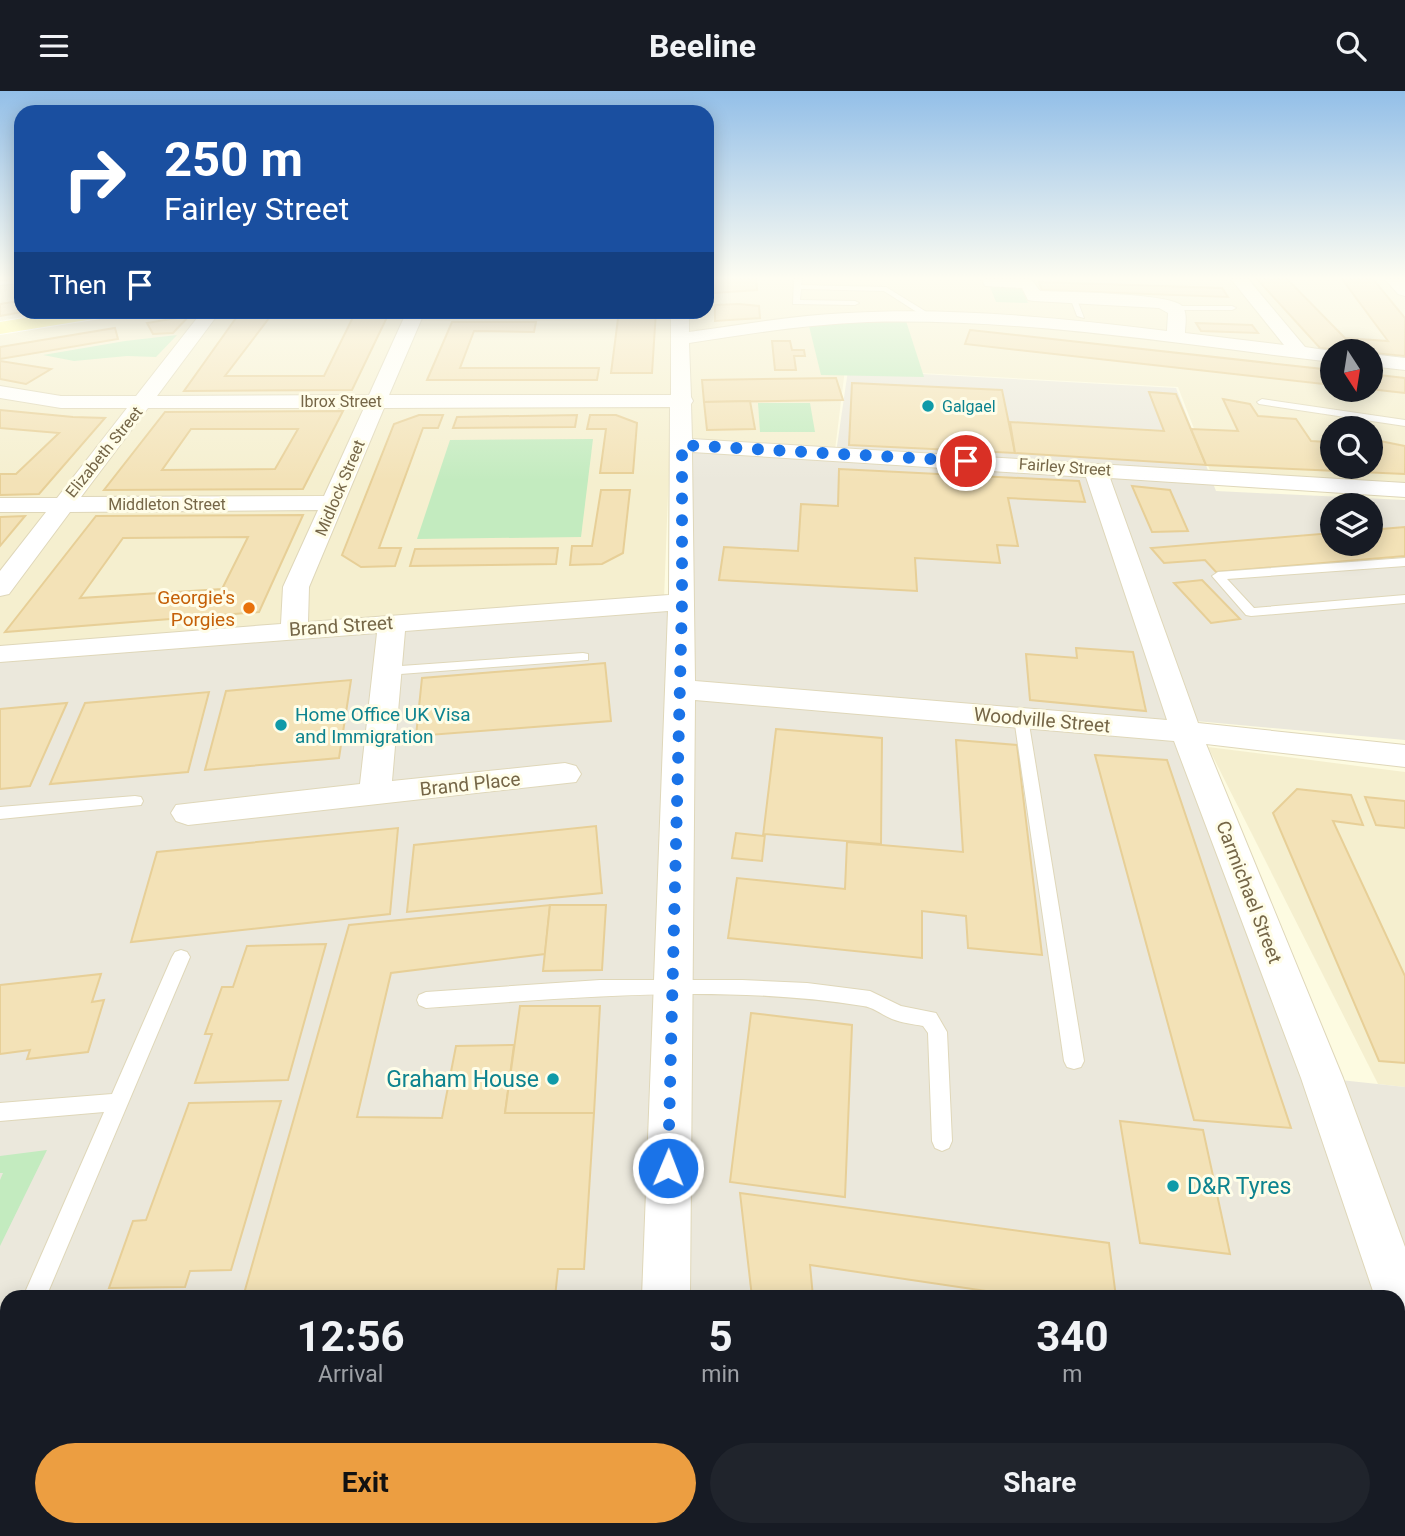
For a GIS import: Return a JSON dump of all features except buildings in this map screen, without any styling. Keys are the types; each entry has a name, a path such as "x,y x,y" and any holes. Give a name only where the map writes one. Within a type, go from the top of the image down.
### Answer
{"street":[{"name":"Elizabeth Street","path":"0,588 185,346"},
{"name":"Midlock Street","path":"294,629 296,587 401,346"},
{"path":"666,1290 682,602 681,346"},
{"path":"1249,346 1320,355"},
{"path":"1295,346 1300,353"},
{"path":"1383,362 1405,364"},
{"name":"Ibrox Street","path":"0,392 61,402 683,401"},
{"name":"Fairley Street","path":"682,445 1405,490"},
{"name":"Carmichael Street","path":"1095,469 1186,731 1322,1078 1397,1290"},
{"name":"Middleton Street","path":"0,505 334,503"},
{"name":"Brand Street","path":"0,654 294,629 682,602"},
{"path":"375,794 392,623"},
{"name":"Woodville Street","path":"678,689 1186,731 1405,756"},
{"name":"Brand Place","path":"188,813 565,774"}],"lane":[{"path":"1262,403 1405,423"},
{"path":"1405,562 1218,576 1251,612 1405,599"},
{"path":"387,671 583,657"},
{"path":"1021,718 1074,1061"},
{"path":"0,813 135,801"},
{"path":"37,1290 181,957"},
{"path":"426,1000 600,988 807,991 870,999 898,1013 929,1019 937,1032 942,1141"},
{"path":"0,1112 118,1102"}],"shaded area":[{"path":"0,346 1320,346 1320,403 1382,403 1383,346 1405,346 1405,484 1211,473 1178,387 845,369 835,450 670,441 664,600 0,649"},
{"path":"848,370 1176,388 1216,491 1320,496 1320,556 1383,556 1383,499 1405,500 1405,740 1174,719 1322,1078 1405,1087 1405,1290 0,1290 0,655 682,602 682,445 836,453"},
{"path":"1208,747 1405,772 1405,1087 1378,1084"}],"green space":[{"path":"93,346 166,346 156,357 127,356 74,361 43,355"},
{"path":"814,346 914,346 924,377 821,375"},
{"path":"758,403 810,403 815,432 760,432"},
{"path":"593,439 581,537 417,539 450,440"},
{"path":"47,1150 0,1246 0,1180 3,1173 0,1173 0,1156"}],"place":[{"name":"Galgael","path":"928,406"},
{"name":"Georgie's Porgies","path":"249,608"},
{"name":"Home Office UK Visa and Immigration","path":"281,725"},
{"name":"Graham House","path":"553,1079"},
{"name":"D&R Tyres","path":"1173,1186"}],"route":[{"path":"668,1168 682,602 682,445 966,461"}]}
